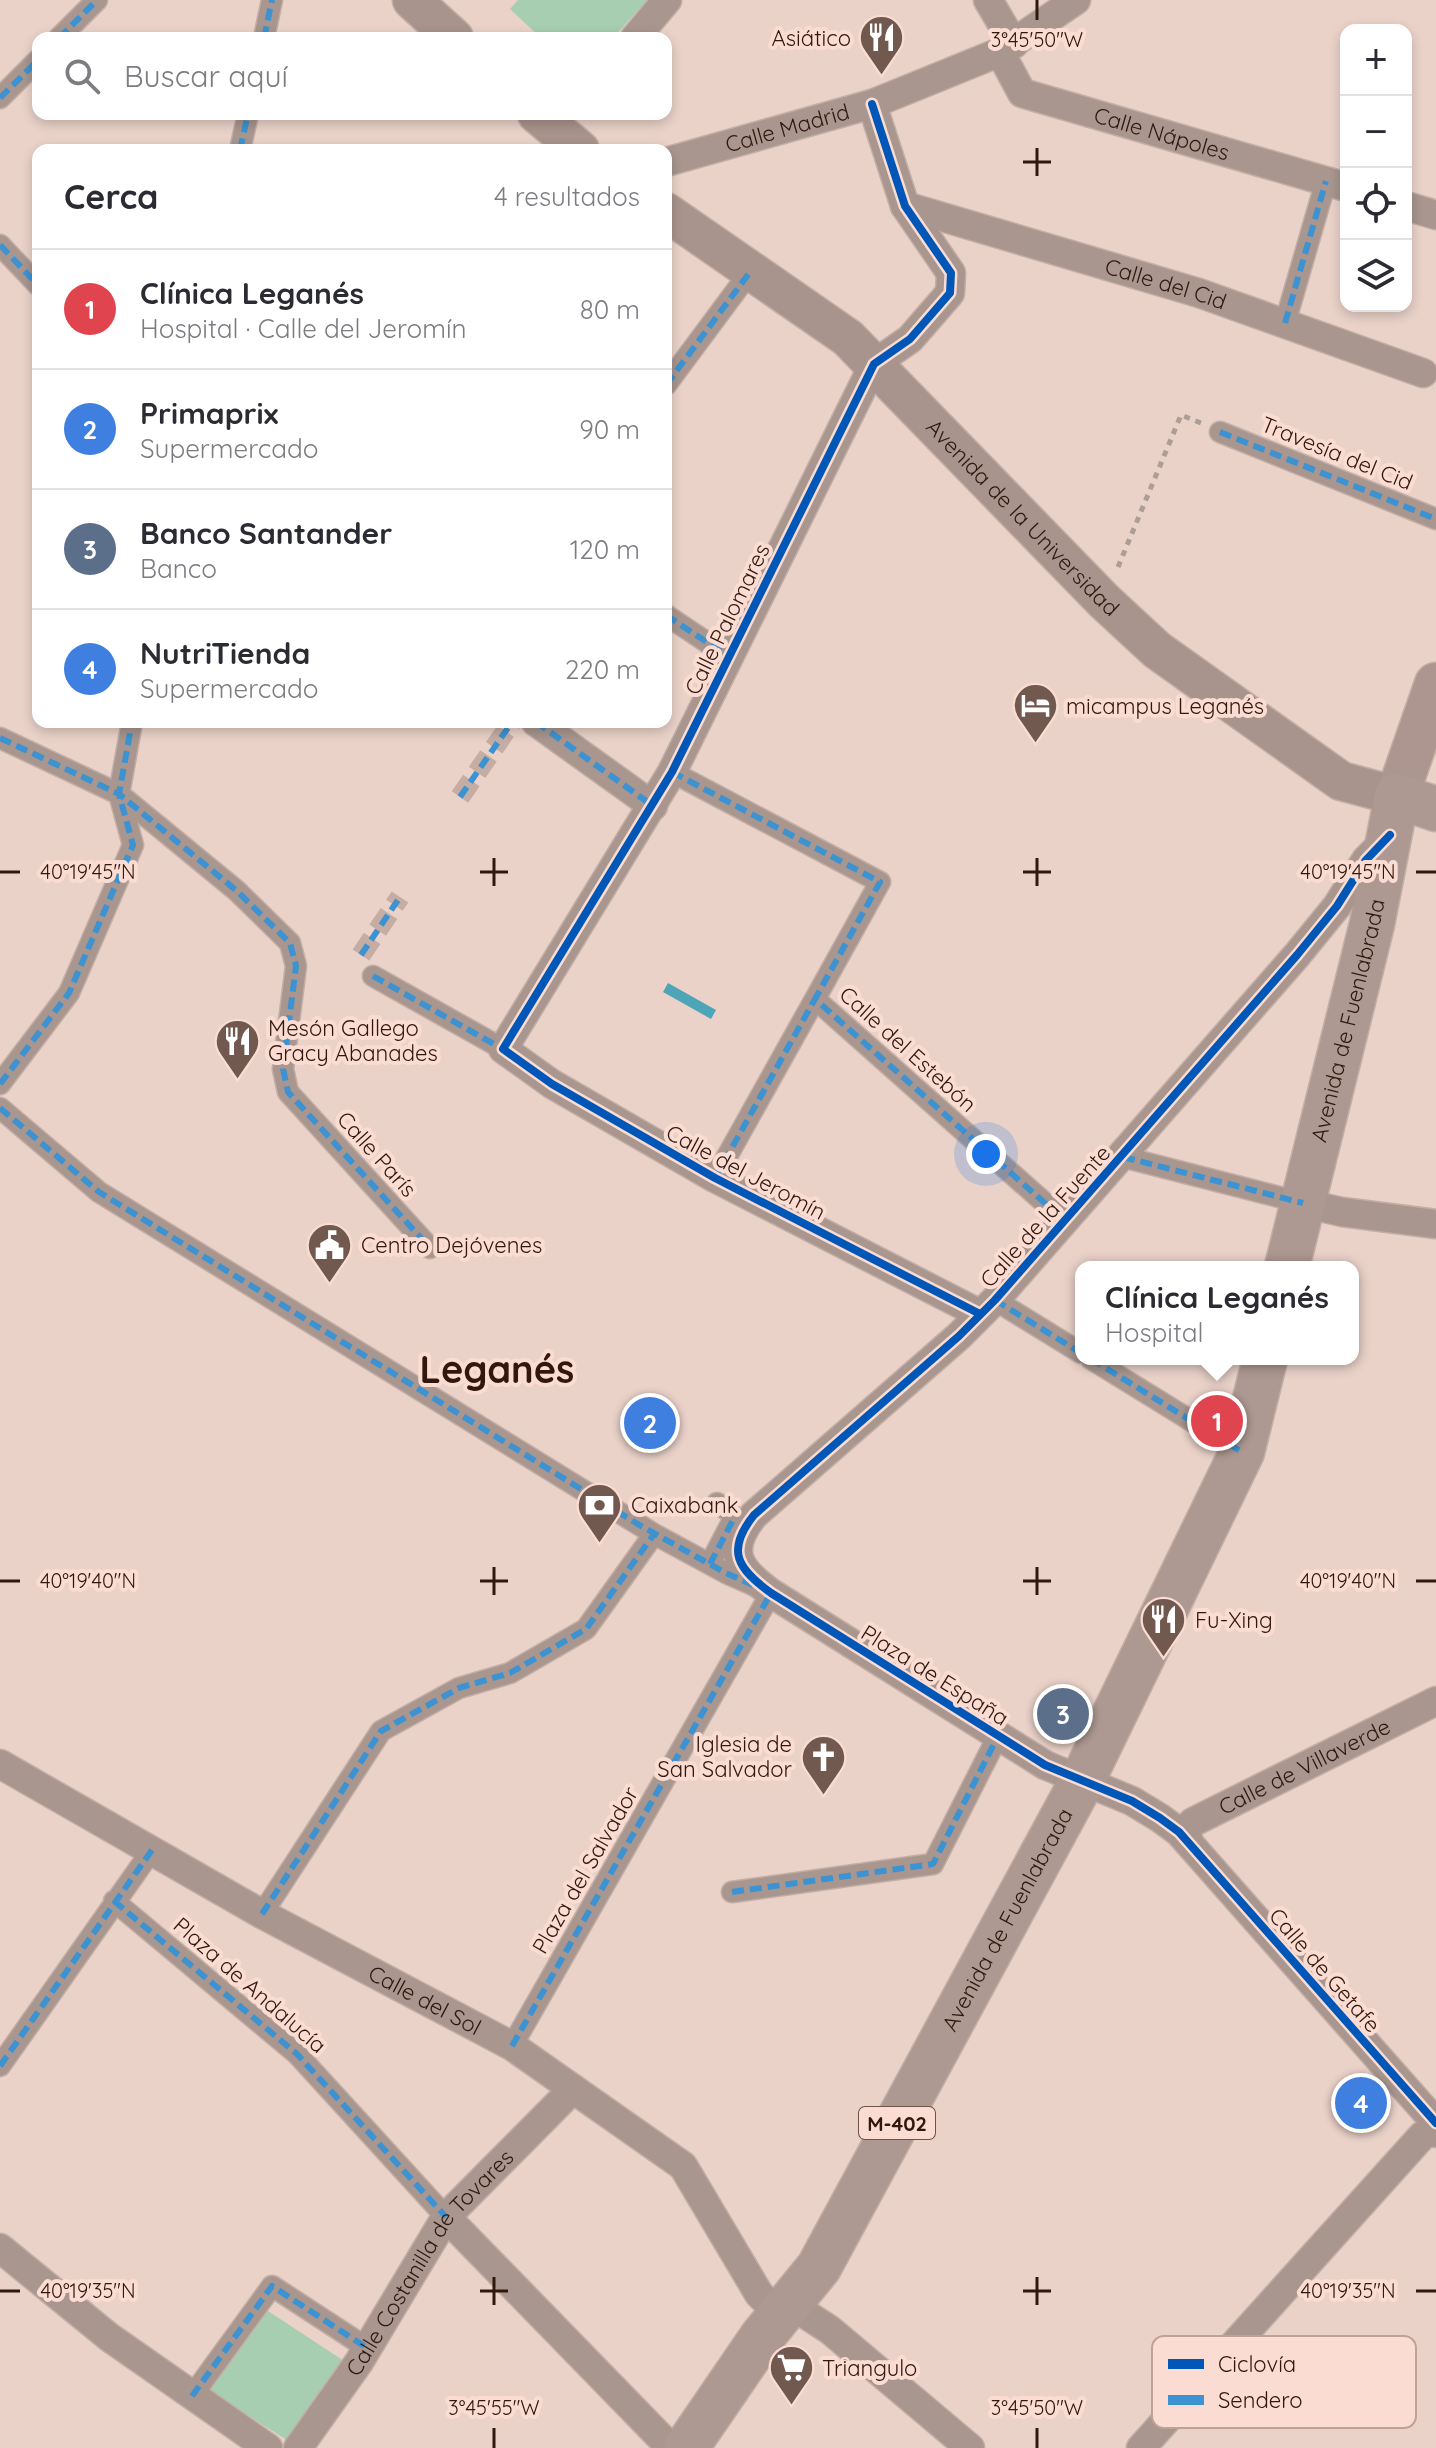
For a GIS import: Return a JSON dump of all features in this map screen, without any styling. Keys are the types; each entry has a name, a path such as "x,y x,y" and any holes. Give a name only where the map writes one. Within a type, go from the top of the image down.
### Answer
{"highway":[{"name":"Avenida de Fuenlabrada","path":"1288,1261 1372,924 1407,813"},
{"name":"Avenida de Fuenlabrada","path":"686,2448 819,2267 1082,1781 1242,1452 1264,1365"}],"main road":[{"path":"412,0 447,32"},
{"name":"Avenida de la Universidad","path":"672,216 848,338 1104,601 1157,650 1341,781 1407,813"},
{"name":"Avenida de Fuenlabrada","path":"1407,813 1436,684"}],"street":[{"path":"65,32 97,0"},
{"path":"265,32 272,0"},
{"path":"640,32 667,0"},
{"name":"Calle Nápoles","path":"988,0 1022,93 1336,184"},
{"name":"Calle Madrid","path":"672,160 872,104 1007,48 1076,0"},
{"path":"0,98 32,66"},
{"path":"872,104 905,206 951,273 950,293 910,339 874,364"},
{"path":"241,144 247,120"},
{"path":"1285,323 1336,184"},
{"name":"Calle del Cid","path":"905,206 1199,293 1423,373"},
{"path":"1412,208 1436,215"},
{"path":"0,245 32,279"},
{"path":"672,377 750,272"},
{"name":"Calle Palomares","path":"503,1049 672,772 874,364"},
{"name":"Travesía del Cid","path":"1220,432 1436,519"},
{"path":"672,619 729,657"},
{"path":"0,1084 69,993 133,845 119,794 131,728"},
{"path":"544,728 653,806"},
{"path":"0,738 119,794"},
{"name":"Calle del Estebón","path":"672,772 880,882 815,999 1065,1221"},
{"name":"Calle París","path":"119,794 237,891 290,943 296,966 283,1069 288,1092 430,1248"},
{"name":"Calle de la Fuente","path":"771,1593 745,1573 740,1561 741,1535 749,1522 825,1451 959,1336 987,1307 1123,1157 1297,955 1337,906 1366,860 1407,813"},
{"name":"Calle del Jeromín","path":"373,976 503,1049 552,1084 715,1178 1075,1350"},
{"name":"Calle del Jeromín","path":"715,1178 815,999"},
{"path":"0,1108 99,1192 654,1534 771,1593"},
{"path":"1123,1157 1342,1212 1436,1224"},
{"path":"1101,1365 1242,1452"},
{"path":"710,1564 733,1520 730,1512 717,1503"},
{"path":"262,1914 381,1731 459,1688 510,1673 586,1629 654,1534"},
{"name":"Plaza de España","path":"771,1593 1057,1772 1113,1792 1150,1811 1188,1841"},
{"name":"Plaza del Salvador","path":"512,2046 771,1593"},
{"name":"Calle de Villaverde","path":"1188,1841 1187,1828 1193,1822 1436,1701"},
{"path":"732,1892 933,1864 998,1736"},
{"name":"Calle del Sol","path":"0,1764 262,1914 512,2046 683,2166 759,2294 785,2310 830,2330 970,2448"},
{"name":"Calle de Getafe","path":"1188,1841 1436,2123"},
{"path":"0,2066 152,1850"},
{"name":"Plaza de Andalucía","path":"114,1901 297,2054 446,2217"},
{"name":"Calle Costanilla de Tovares","path":"298,2448 367,2348 446,2217 573,2089"},
{"path":"1242,2336 1422,2136 1429,2132 1436,2133"},
{"path":"446,2217 671,2448"},
{"path":"0,2248 109,2337 268,2448"},
{"path":"192,2396 272,2286 367,2348"},
{"path":"1141,2448 1159,2428"}],"path":[{"path":"1116,571 1181,415"}],"green space":[{"path":"518,0 647,0 618,32 535,32 510,9"},
{"path":"265,2309 344,2361 290,2442 208,2390"}],"water":[{"path":"668,983 716,1010 711,1019 663,992"}],"tunnel":[{"path":"460,797 508,728"},
{"path":"361,955 400,897"}],"marked path":[{"path":"65,32 97,0"},
{"path":"265,32 272,0"},
{"path":"0,98 32,66"},
{"path":"241,144 247,120"},
{"path":"1285,323 1326,181"},
{"path":"0,245 32,279"},
{"path":"672,377 750,272"},
{"path":"1220,432 1436,519"},
{"path":"672,619 729,657"},
{"path":"0,1084 69,993 133,845 119,794 131,728"},
{"path":"460,797 508,728"},
{"path":"544,728 653,806"},
{"path":"0,738 119,794 237,891 290,943 296,966 283,1069 288,1092 430,1248"},
{"path":"672,772 880,882 815,999 1065,1221"},
{"path":"361,955 400,897"},
{"path":"373,976 508,1052"},
{"path":"715,1178 815,999"},
{"path":"0,1108 99,1192 641,1526 753,1585"},
{"path":"1123,1157 1303,1203"},
{"path":"995,1300 1075,1349"},
{"path":"1101,1365 1242,1452"},
{"path":"710,1564 733,1520 730,1512 717,1503"},
{"path":"262,1914 381,1731 459,1688 510,1673 586,1629 654,1534"},
{"path":"512,2046 771,1593"},
{"path":"732,1892 933,1864 998,1736"},
{"path":"0,2066 152,1850"},
{"path":"114,1901 297,2054 446,2217"},
{"path":"192,2396 272,2286 367,2348"}],"cycle path":[{"path":"872,104 905,206 951,273 950,293 910,339 874,364 672,772 503,1049 552,1084 715,1178 980,1314"},
{"path":"1390,835 1366,860 1337,906 1297,955 995,1300 959,1336 754,1515 745,1528 738,1549 743,1567 771,1593 1045,1765 1132,1801 1179,1832 1436,2123"}],"place":[{"name":"Asiático","path":"882,77"},
{"name":"micampus Leganés","path":"1035,745"},
{"name":"Mesón Gallego Gracy Abanades","path":"237,1080"},
{"name":"Centro Dejóvenes","path":"330,1284"},
{"name":"Clínica Leganés","path":"1217,1421"},
{"name":"Primaprix","path":"650,1423"},
{"name":"Caixabank","path":"600,1544"},
{"name":"Fu-Xing","path":"1164,1659"},
{"name":"Banco Santander","path":"1063,1714"},
{"name":"Iglesia de San Salvador","path":"823,1796"},
{"name":"NutriTienda","path":"1361,2103"},
{"name":"Triangulo","path":"791,2407"}],"district":[{"name":"Leganés","path":"497,1369"}]}
